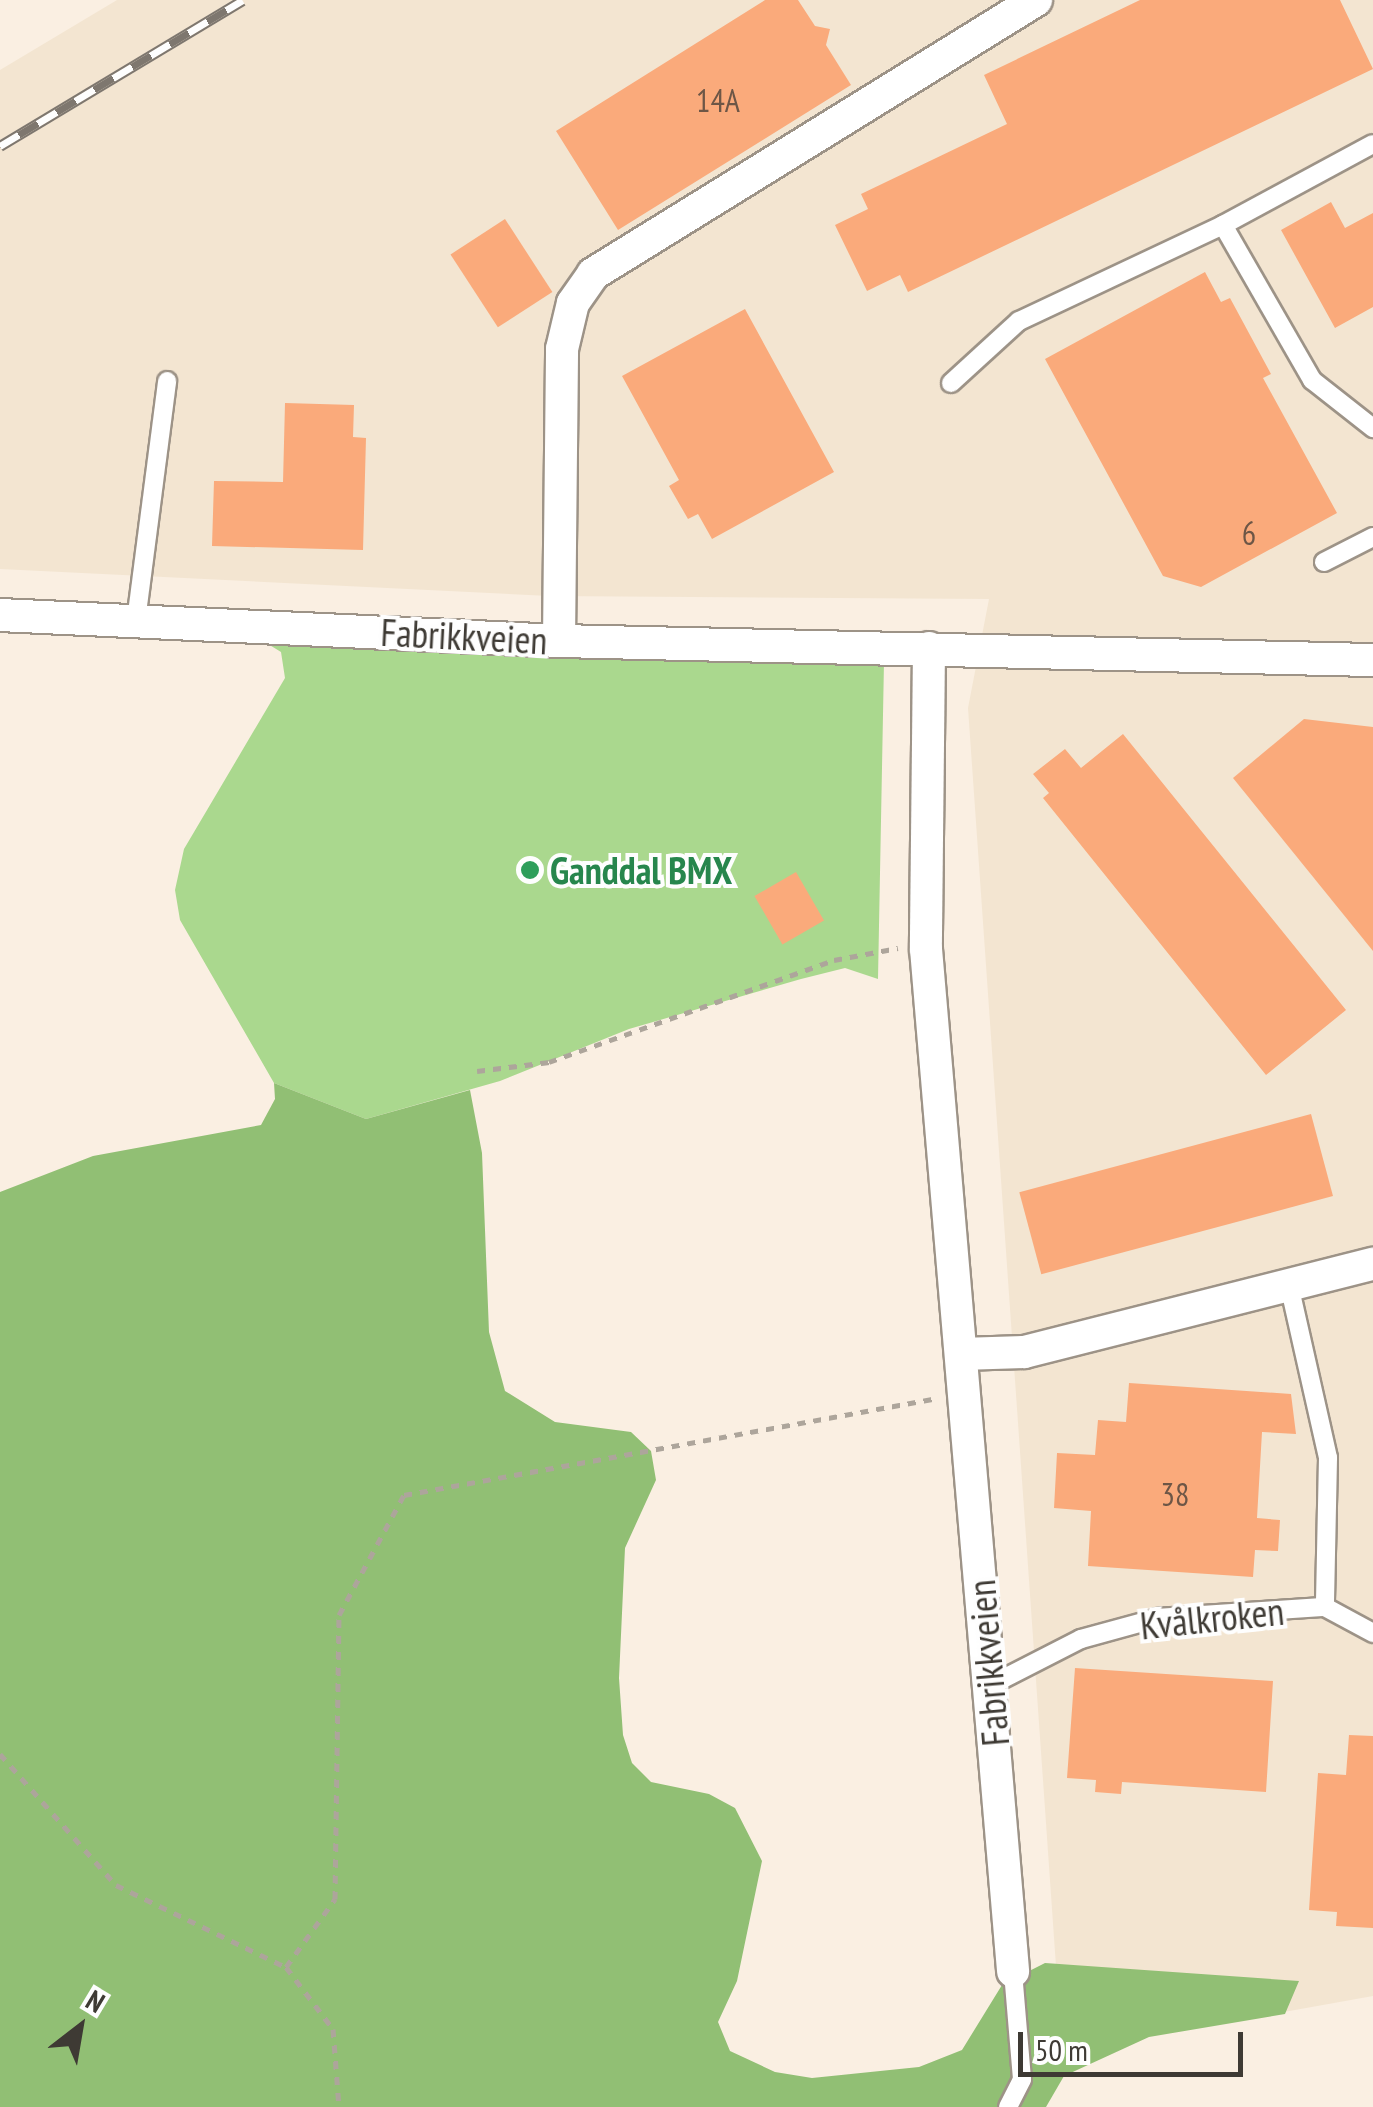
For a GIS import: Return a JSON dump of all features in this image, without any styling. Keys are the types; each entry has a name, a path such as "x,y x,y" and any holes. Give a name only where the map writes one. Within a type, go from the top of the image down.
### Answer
{"street":[{"path":"560,641 562,349 572,304 609,262 883,89 1036,0"},
{"name":"Fabrikkveien","path":"0,615 560,641 1373,660"},
{"name":"Fabrikkveien","path":"929,648 926,949 1013,1971"},
{"path":"961,1354 1024,1352 1290,1289 1373,1264"}],"lane":[{"path":"951,383 1019,321 1224,225 1373,144"},
{"path":"1224,225 1312,380 1373,428"},
{"path":"136,621 167,381"},
{"path":"1324,562 1373,536"},
{"name":"Kvålkroken","path":"1290,1289 1328,1458 1324,1607"},
{"name":"Kvålkroken","path":"991,1685 1080,1640 1158,1618 1324,1607 1373,1633"},
{"path":"1008,2107 1022,2079 1013,1971"}],"path":[{"path":"477,1070 549,1062 850,956 926,949"},
{"path":"286,1968 335,1899 339,1615 404,1495 964,1393"},
{"path":"0,1754 116,1886 286,1968 333,2029 339,2107"}],"shaded area":[{"path":"117,0 1373,0 1373,1996 1062,2052 968,708 989,599 549,596 0,569 0,70"}],"green space":[{"name":"Ganddal BMX","path":"425,642 884,662 878,979 845,968 801,979 629,1029 500,1081 366,1119 274,1083 180,920 175,890 184,849 285,678 281,652 268,644"},
{"path":"274,1083 366,1119 470,1090 482,1153 489,1332 505,1391 555,1422 631,1432 651,1451 656,1480 625,1548 619,1678 623,1735 632,1763 651,1782 709,1794 735,1808 762,1861 737,1981 718,2022 730,2051 775,2072 812,2078 919,2067 962,2050 1002,1985 1045,1963 1299,1981 1285,2014 1149,2037 1064,2076 1046,2107 0,2107 0,1192 93,1156 261,1125 275,1099"}],"building":[{"path":"765,0 798,0 815,26 830,29 826,45 851,85 618,230 556,131"},
{"path":"1140,0 1340,0 1373,69 908,292 900,275 867,291 835,225 868,209 861,194 1007,124 984,75"},
{"path":"1331,202 1345,228 1373,213 1373,307 1335,328 1281,230"},
{"path":"505,219 552,292 498,327 450,254"},
{"path":"1205,272 1221,302 1230,298 1271,374 1263,378 1337,513 1201,587 1163,576 1045,359"},
{"path":"745,309 834,472 712,539 698,514 688,519 669,486 679,480 622,376"},
{"path":"285,403 354,405 353,437 366,438 363,550 212,546 214,481 283,482"},
{"path":"1304,719 1373,727 1373,951 1233,778"},
{"path":"1123,734 1346,1010 1266,1075 1043,798 1049,793 1033,774 1065,749 1081,768"},
{"path":"796,872 824,920 782,944 754,896"},
{"path":"1311,1114 1333,1196 1041,1274 1019,1192"},
{"path":"1129,1383 1291,1394 1296,1434 1262,1432 1257,1518 1280,1520 1278,1551 1255,1550 1253,1577 1088,1566 1091,1511 1054,1508 1057,1453 1095,1455 1098,1420 1126,1422"},
{"path":"1075,1668 1273,1681 1266,1792 1122,1782 1121,1794 1095,1792 1096,1780 1067,1778"},
{"path":"1349,1735 1373,1736 1373,1928 1336,1926 1337,1912 1309,1910 1318,1773 1346,1775"}],"railway":[{"path":"0,146 243,0"}],"place":[{"name":"Ganddal BMX","path":"530,870"}]}
